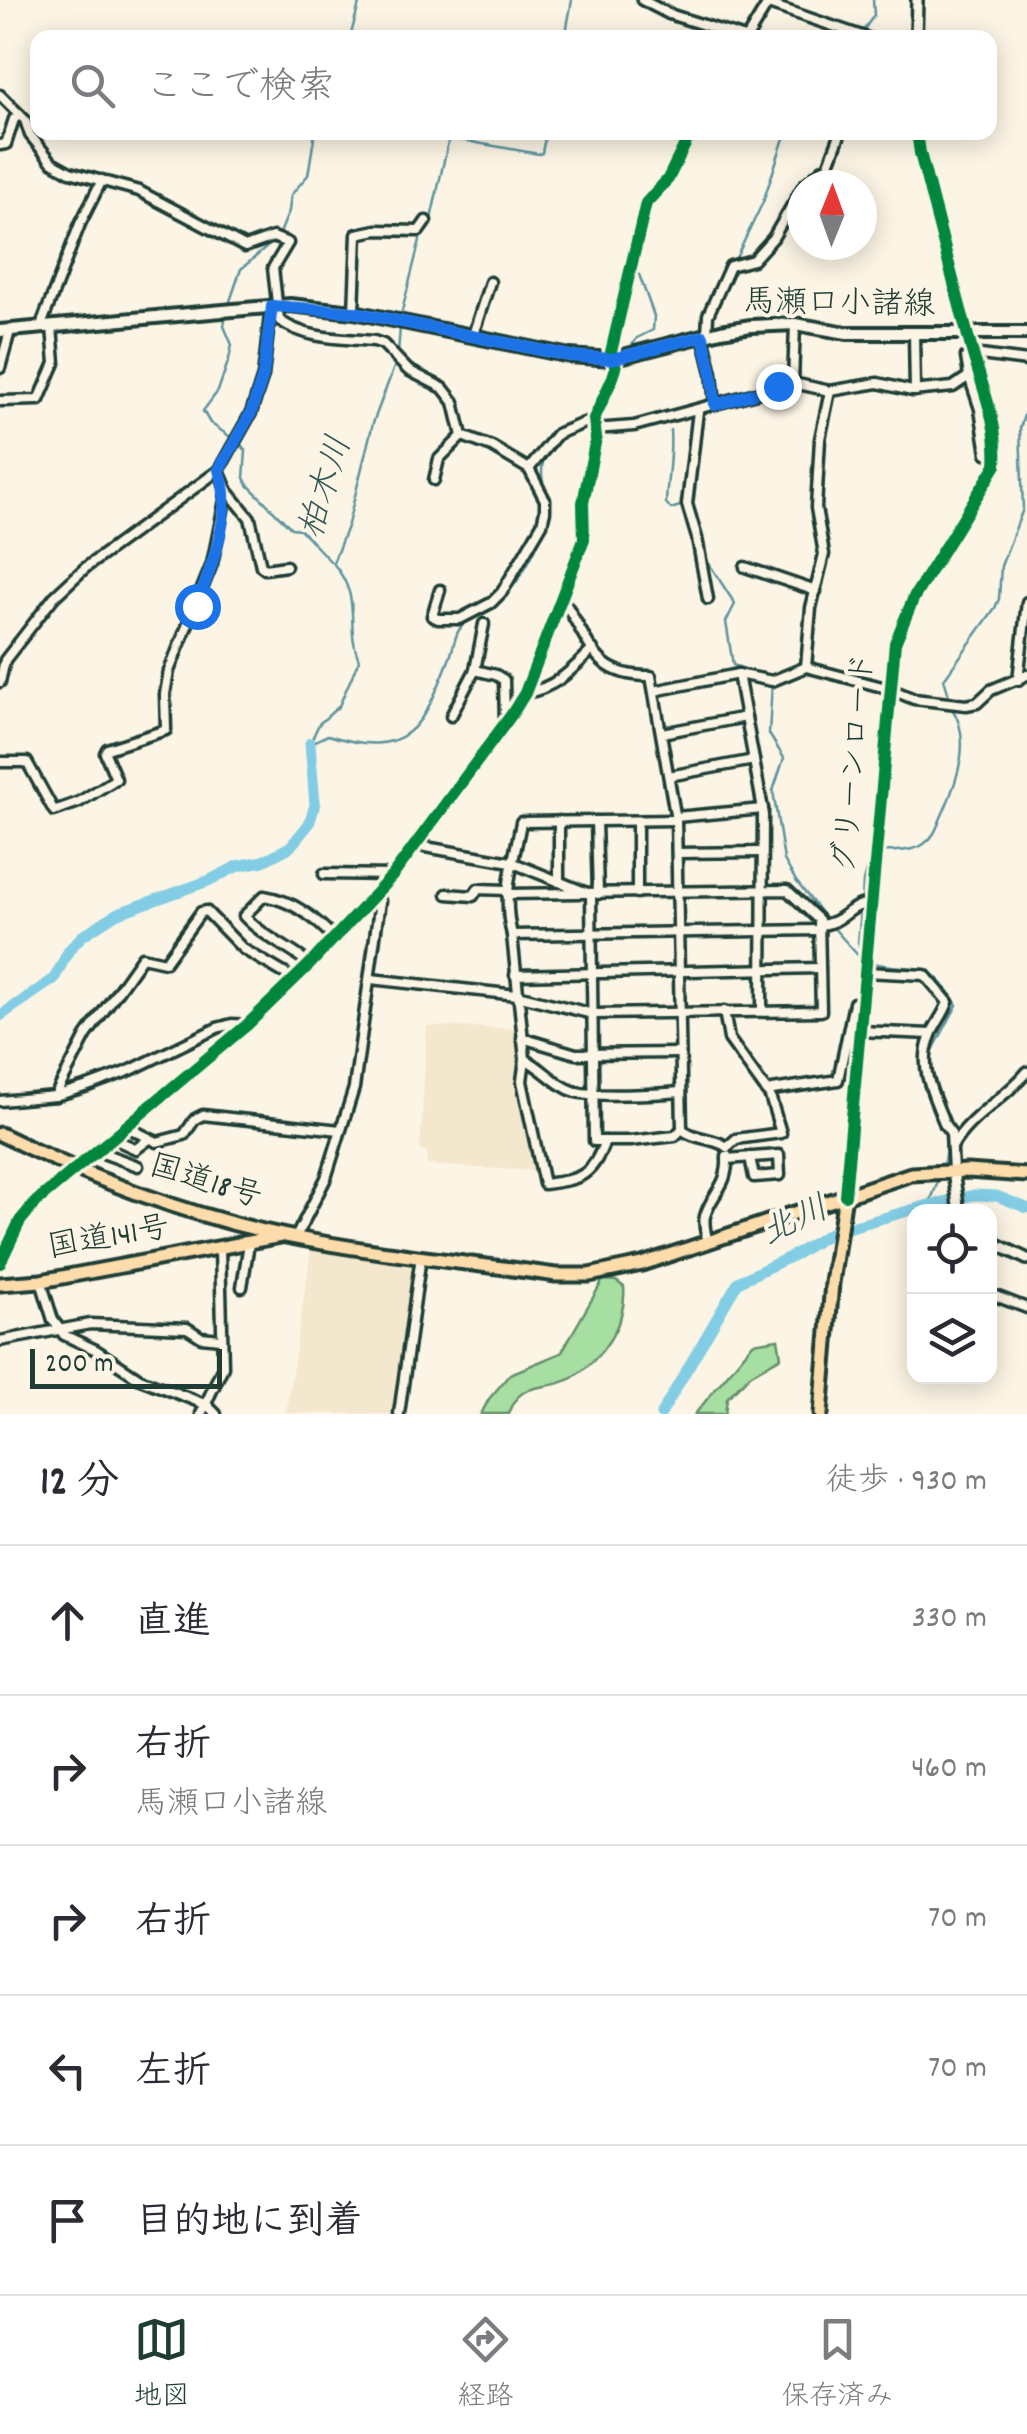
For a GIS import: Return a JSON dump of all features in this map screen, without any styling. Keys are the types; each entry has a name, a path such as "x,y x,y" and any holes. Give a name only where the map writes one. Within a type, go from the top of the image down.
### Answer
{"highway":[{"name":"国道18号","path":"0,1134 64,1165 150,1198 291,1236"},
{"path":"291,1236 556,1274 589,1275 642,1264 911,1174 953,1171 1027,1175"},
{"path":"821,1414 845,1195"},
{"path":"225,1248 236,1231 228,1222"},
{"name":"国道141号","path":"0,1284 291,1236"}],"main road":[{"name":"馬瀬口小諸線","path":"5,331 274,306 354,312 570,356 612,359 752,326 795,324 847,332 1027,334"}],"street":[{"path":"642,0 670,14 721,30"},
{"path":"916,30 917,0"},
{"path":"751,30 769,2 846,30"},
{"path":"0,95 20,115 30,133"},
{"path":"0,145 6,144 14,119 20,115"},
{"path":"0,682 5,660 54,597 85,568 219,470 251,413 263,376 274,306 274,268 288,244 272,237 246,246 138,191 70,172 52,162 34,140"},
{"path":"0,1263 2,1249 20,1222 64,1176 248,1024 376,894 525,693 584,539 585,482 594,450 594,418 616,368 612,359 622,297 646,203 668,179 687,140"},
{"path":"824,168 838,140"},
{"path":"918,140 973,354 992,413 997,456 987,453 966,357 973,354 1027,361"},
{"path":"0,401 40,400 55,363 46,328 80,224 102,180"},
{"path":"715,405 705,336 708,315 730,266 753,260 787,214"},
{"path":"354,312 357,234 376,230 419,231 426,221"},
{"path":"472,336 490,282"},
{"path":"274,306 279,320 298,332 383,344 408,370 444,388 454,402 462,436"},
{"path":"793,383 795,324"},
{"path":"0,368 5,331"},
{"path":"914,333 915,391"},
{"path":"595,429 634,426 793,383 830,391 878,383 915,391 953,387 969,376"},
{"path":"806,667 824,554 816,508 820,439 830,391"},
{"path":"698,411 687,504 708,600"},
{"path":"528,469 557,434 594,418"},
{"path":"440,590 432,612 438,620 460,619 491,603 502,592 542,524 545,500 528,469 462,436"},
{"path":"434,480 439,459 462,436"},
{"name":"グリーンロード","path":"845,1195 890,689 900,624 986,484 997,456"},
{"path":"219,470 227,490 250,518 260,566 286,566"},
{"path":"0,762 27,762 54,811 79,802 116,779 105,753 107,748 166,730 165,694 170,672 212,564 227,490"},
{"path":"745,567 816,591"},
{"path":"560,600 568,606 602,664 611,670 650,676 654,691 676,818 682,1129 675,1136 594,1140 592,933 596,821"},
{"path":"654,691 738,674 772,681 806,667 937,704 977,703 991,690 1022,678 1027,602"},
{"path":"451,716 475,670 484,624"},
{"path":"525,693 536,692 558,680 593,649"},
{"path":"475,670 504,680 505,722"},
{"path":"738,674 762,809 762,1011"},
{"path":"662,734 746,717"},
{"path":"669,776 754,760"},
{"path":"604,1141 594,1167 584,1174 544,1184 522,1081 525,1059 512,934 506,914 511,862 521,822 636,821 762,809"},
{"path":"636,821 636,893"},
{"path":"559,822 559,882"},
{"path":"414,845 511,862 594,894"},
{"path":"677,853 762,852"},
{"path":"324,874 393,875"},
{"path":"371,980 516,995 593,1014 821,1011 819,920 786,890 594,894 478,889 474,896 446,894"},
{"path":"291,1236 326,1178 354,1088 380,901 376,894"},
{"path":"310,964 284,944 259,932 244,916 264,896 270,897 302,908 334,937"},
{"path":"512,934 819,927 834,924 858,906 872,904"},
{"path":"56,1096 86,1036 142,957 165,962 201,912 206,911 243,950 294,979"},
{"path":"515,975 820,968"},
{"path":"865,972 925,974 948,1006 924,1055 925,1068 951,1133 957,1204"},
{"path":"766,1091 838,1080 854,1003 862,1002"},
{"path":"724,1011 729,1039 766,1091 775,1108 780,1133 736,1139 726,1147"},
{"path":"0,1102 56,1096 131,1070 218,1028 248,1024"},
{"path":"860,1031 931,1034"},
{"path":"522,1038 576,1054 680,1053"},
{"path":"525,1059 543,1067 551,1080 572,1091 680,1092"},
{"path":"952,1146 964,1128 1008,1093 1027,1072"},
{"path":"125,1126 157,1142 184,1135 195,1119 203,1116 340,1130"},
{"path":"682,1129 700,1138 717,1140 726,1147 728,1170 705,1215 707,1240"},
{"path":"112,1138 136,1149 148,1140"},
{"path":"98,1150 138,1166"},
{"path":"728,1158 779,1155 780,1174 754,1177 750,1157"},
{"path":"872,1185 877,1200"},
{"path":"242,1288 249,1242"},
{"path":"997,1245 1027,1260"},
{"path":"201,1414 221,1377 225,1248"},
{"path":"399,1414 421,1256"},
{"path":"41,1280 64,1335 96,1350 140,1379 207,1405 216,1414"},
{"path":"997,1297 1027,1308"},
{"path":"0,1341 90,1324 187,1328 201,1337 222,1339"}],"shaded area":[{"path":"427,1026 519,1029 523,1053 520,1083 536,1171 427,1165 427,1152 420,1151"},
{"path":"312,1244 419,1260 396,1414 286,1413"}],"green space":[{"path":"603,1280 616,1281 624,1287 624,1300 617,1327 593,1361 572,1378 519,1395 508,1414 481,1414 510,1374 561,1353"},
{"path":"778,1339 781,1357 750,1375 727,1398 725,1414 695,1414 753,1343"}],"waterway":[{"path":"352,30 360,0"},
{"name":"柏木川","path":"566,30 572,0"},
{"path":"864,30 874,15 873,0"},
{"path":"279,236 291,195 308,175 314,140"},
{"name":"柏木川","path":"400,319 421,236 429,228 449,140"},
{"name":"柏木川","path":"460,140 539,154 544,140"},
{"path":"724,271 736,258 763,202 783,140"},
{"path":"228,307 241,269 273,242"},
{"path":"628,351 637,338 653,330 654,316 636,266"},
{"path":"704,330 702,314 714,291"},
{"path":"226,315 224,326 232,345 229,359 218,391 203,411 210,423 232,438"},
{"name":"柏木川","path":"398,354 400,327"},
{"path":"625,363 684,346"},
{"path":"545,492 542,475 548,452 565,437 601,419 625,358"},
{"name":"柏木川","path":"310,743 319,724 339,706 359,660 348,589 333,563 348,524 373,423 396,362"},
{"path":"950,699 944,679 995,608 1001,566 1023,509 1020,428 1027,406"},
{"path":"670,430 666,503 671,509 692,502 708,562 735,604 726,622 733,665 764,676"},
{"path":"239,442 246,451 244,478 248,485 291,528 300,529 331,562"},
{"path":"311,743 328,735 376,744 408,733 420,721 459,630 497,605 523,572 544,529 549,504"},
{"path":"772,683 769,734 784,758 773,791 784,860 826,919"},
{"path":"862,900 871,852 919,847 936,829 961,759 961,732 951,707"},
{"name":"柏木川","path":"0,1016 54,979 69,950 82,936 116,914 238,866 263,861 290,847 309,824 315,805 310,743"},
{"path":"861,908 858,942 862,959"},
{"path":"831,925 862,960"},
{"path":"869,962 929,973 947,989 957,1005 931,1054 946,1117"},
{"path":"943,1167 948,1135"},
{"path":"929,1204 939,1179"},
{"name":"北川","path":"661,1414 738,1282 830,1233 929,1205 974,1195 997,1196 1027,1208"}],"cycle path":[{"path":"0,1263 20,1221 37,1201 247,1025 393,875 525,693 584,539 583,503 596,438 594,419 616,368 611,352 646,203 668,179 687,140"},
{"path":"845,1195 895,643 914,597 996,465 993,421 918,140"}],"route":[{"path":"197,606 212,564 227,490 219,470 251,413 263,376 272,306 354,312 570,356 612,359 703,336 715,405 778,386"}]}
